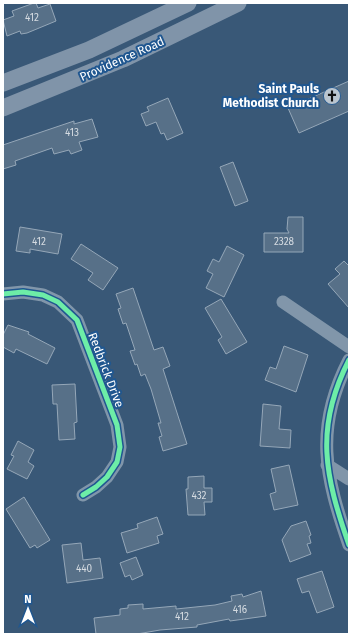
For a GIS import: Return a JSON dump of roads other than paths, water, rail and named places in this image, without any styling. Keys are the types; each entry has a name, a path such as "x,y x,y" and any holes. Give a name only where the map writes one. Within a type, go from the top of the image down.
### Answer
{"main road":[{"name":"Providence Road","path":"3,83 89,50 188,3"},
{"name":"Providence Road","path":"3,108 123,59 238,3"}],"street":[{"name":"Redbrick Drive","path":"3,294 23,292 43,294 58,302 77,320 117,425 120,447 117,462 107,477 83,495"},
{"path":"283,302 349,347"},
{"path":"349,360 332,399 327,426 326,456 330,484 349,545"},
{"path":"327,465 349,478"}],"place":[{"name":"Saint Pauls Methodist Church","path":"332,96"}]}
